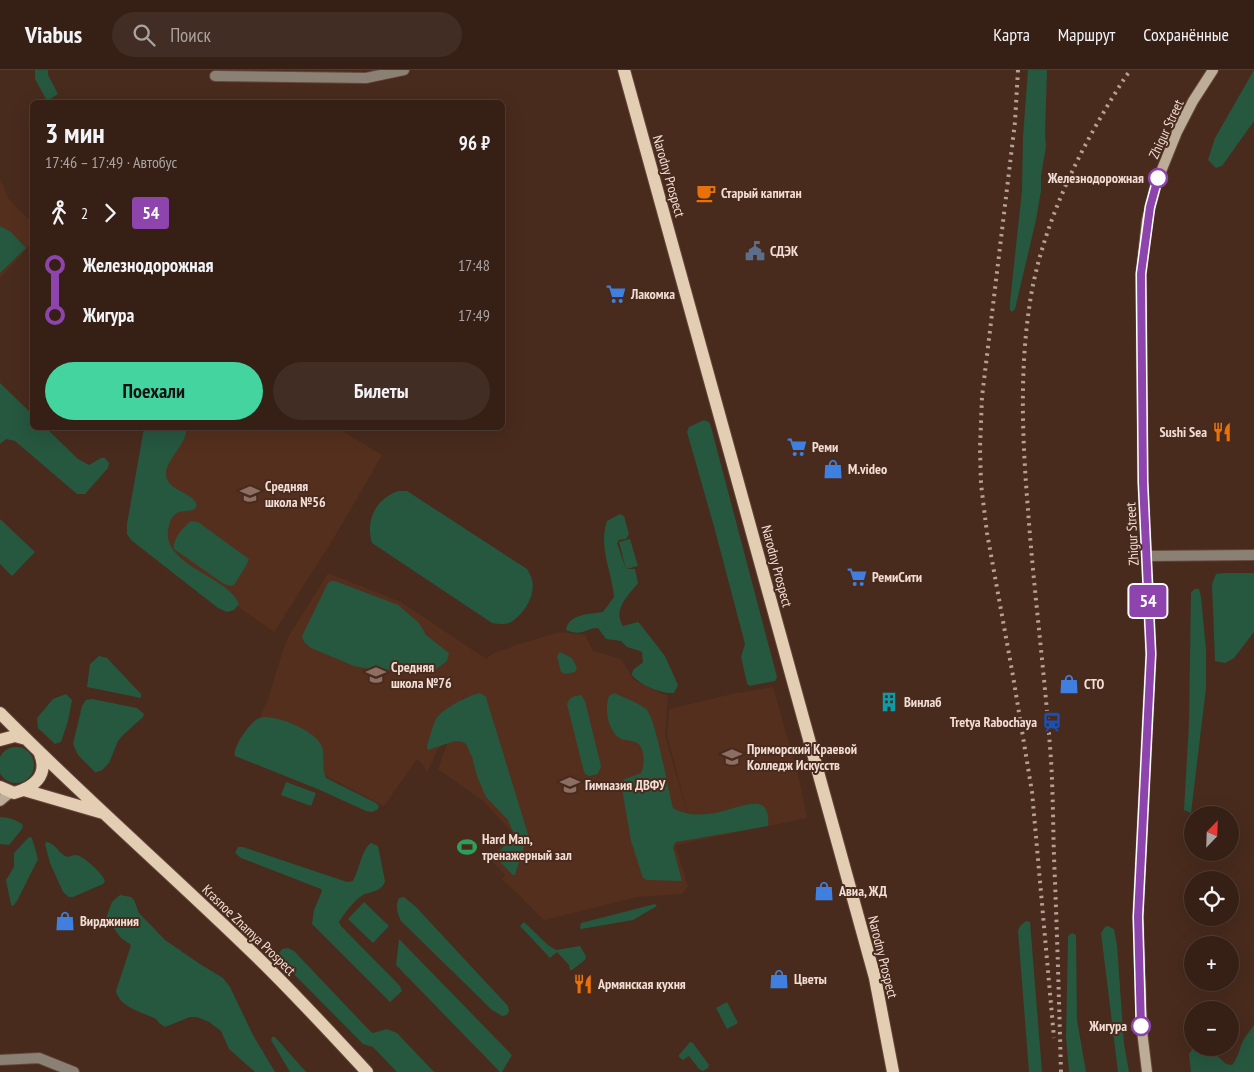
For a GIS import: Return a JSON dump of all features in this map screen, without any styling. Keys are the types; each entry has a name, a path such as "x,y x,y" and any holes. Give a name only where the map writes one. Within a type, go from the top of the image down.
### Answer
{"main road":[{"name":"Narodny Prospect","path":"624,70 873,971 893,1072"},
{"name":"Zhigur Street","path":"1147,1072 1142,1026 1138,917 1151,654 1143,482 1141,274 1147,220 1156,184 1177,132 1193,101 1213,70"},
{"path":"0,713 26,739"},
{"path":"0,740 16,736 26,739"},
{"name":"Krasnoe Znamya Prospect","path":"26,739 256,957 302,1002 367,1072"},
{"path":"0,801 12,790 31,787 40,776 42,767 40,754"},
{"path":"12,790 106,814"}],"street":[{"path":"215,76 366,78 404,70"},
{"path":"1147,556 1254,555"},
{"path":"0,1060 39,1058 74,1072"}],"shaded area":[{"path":"0,179 8,198 30,221 30,245 0,278"},
{"name":"Средняя школа №56","path":"151,430 340,430 382,455 332,541 274,632 133,533"},
{"name":"Гимназия ДВФУ","path":"328,573 401,602 486,659 492,654 516,645 560,632 585,635 593,651 621,659 634,680 662,694 668,695 665,735 695,841 675,845 688,886 683,894 637,897 544,920 502,879 505,875 489,858 514,834 482,800 438,769 467,690 427,772 422,763 417,759 384,806 251,737 268,699 289,636"},
{"name":"Приморский Краевой Колледж Искусств","path":"773,687 799,779 807,818 695,841 667,735 669,709 732,694"}],"green space":[{"path":"35,70 48,70 48,75 58,94 46,100 35,79"},
{"path":"1028,70 1047,70 1046,147 1036,220 1015,309 1012,312 1010,310 1010,302 1022,190 1023,137"},
{"path":"1254,70 1254,121 1222,166 1216,168 1208,160 1215,138"},
{"path":"0,226 11,232 26,248 0,273"},
{"path":"0,383 30,412 30,430 48,430 78,459 89,465 101,458 105,458 109,463 108,468 85,494 77,494 15,441 6,439 0,444"},
{"path":"704,420 709,422 711,427 777,677 775,681 749,686 747,683 741,657 745,644 687,432 689,427"},
{"path":"144,430 186,430 184,439 169,463 166,475 171,485 194,500 197,505 195,509 179,512 174,516 169,526 168,539 174,551 196,569 222,585 233,594 239,604 234,610 227,612 218,608 131,540 127,534 127,524"},
{"path":"398,491 407,491 527,569 533,586 531,598 516,619 506,624 492,623 372,543 370,526 374,511 384,499"},
{"path":"620,514 624,516 629,534 626,539 619,540 617,543 626,569 635,569 638,583 623,603 619,614 620,620 623,626 638,622 665,656 678,685 674,693 651,688 632,675 634,669 643,662 642,652 627,647 621,641 606,639 598,628 576,633 566,630 575,618 586,614 603,612 614,597 604,541 607,521"},
{"path":"0,519 35,552 12,576 0,564"},
{"path":"191,521 198,522 249,559 234,585 224,584 174,549 177,538"},
{"path":"630,539 638,566 626,569 619,542"},
{"path":"1254,573 1254,632 1234,658 1225,663 1215,661 1212,584 1216,574"},
{"path":"331,581 398,605 419,623 426,635 449,653 447,661 435,670 402,672 375,670 354,666 311,648 304,642 302,636 328,583"},
{"path":"1199,589 1201,597 1206,650 1206,688 1192,806 1184,806 1189,723 1191,592"},
{"path":"560,652 572,658 577,668 575,672 565,674 561,672 557,656"},
{"path":"99,656 107,658 141,694 141,698 87,687 90,664"},
{"path":"480,693 486,697 528,834 515,875 496,856 514,834 508,820 486,797 466,744 455,741 428,750 427,746 439,715 469,696"},
{"path":"614,693 635,702 646,709 650,715 658,740 673,808 687,813 701,814 716,813 758,804 766,809 768,826 676,842 673,847 682,881 647,880 643,878 631,841 621,783 625,779 641,773 644,761 643,752 640,745 633,741 621,739 610,726 607,707 609,696"},
{"path":"66,694 72,700 68,721 61,742 55,744 38,728 37,718 53,699"},
{"path":"581,695 585,701 601,766 598,774 589,776 585,774 583,768 567,704 572,697"},
{"path":"92,699 137,708 144,714 118,741 109,763 97,772 78,755 73,744 82,706 86,700"},
{"path":"265,717 280,719 306,730 322,747 326,778 376,803 379,806 377,810 372,812 366,811 320,790 235,756 236,748 246,731 257,719"},
{"path":"9,748 23,748 33,758 33,772 23,782 9,782 -1,772 -1,758"},
{"path":"286,782 316,793 311,806 281,795"},
{"path":"0,817 12,819 23,825 9,845 0,844"},
{"path":"29,837 32,838 38,859 13,906 11,905 6,880 14,867 14,853"},
{"path":"46,842 49,842 65,856 76,855 83,858 101,874 105,881 103,884 69,897 63,892 50,863"},
{"path":"371,843 378,846 385,881 384,885 356,900 339,922 400,986 402,991 390,1002 312,924 314,910 322,891 321,889 241,858 235,853 238,847 243,847 347,882 353,881 365,850"},
{"path":"120,895 131,897 134,900 139,913 165,940 223,978 230,987 253,1035 275,1072 255,1072 229,1049 221,1031 209,1022 197,1017 190,1017 165,1027 156,1019 126,1005 118,997 116,991 131,945 121,938 106,918 112,902"},
{"path":"404,897 416,907 508,1006 509,1011 507,1015 502,1016 492,1010 401,921 397,904 399,898"},
{"path":"364,902 389,926 373,943 348,919"},
{"path":"655,904 657,906 633,920 580,928 581,923"},
{"path":"1026,921 1030,922 1042,1072 1029,1072 1018,931 1020,926"},
{"path":"524,922 548,945 556,950 580,946 586,956 585,960 570,970 569,965 557,952 550,958 520,926"},
{"path":"1108,926 1114,929 1117,945 1124,1044 1129,1072 1118,1072 1101,933"},
{"path":"1072,933 1076,935 1077,1020 1086,1072 1069,1072 1066,1037 1068,936"},
{"path":"399,939 512,1055 502,1072 396,965"},
{"path":"288,948 294,951 370,1031 373,1033 387,1029 397,1033 434,1072 397,1072 373,1047 363,1044 286,966 279,953 282,949"},
{"path":"727,1002 738,1023 727,1029 716,1008"},
{"path":"1254,1025 1254,1072 1191,1072 1189,1056 1218,1056 1226,1064 1232,1065 1239,1056 1244,1039"},
{"path":"272,1037 275,1037 306,1072 290,1072 271,1040"},
{"path":"690,1042 693,1043 709,1065 703,1071 699,1069 689,1056 683,1060 679,1057"}],"railway":[{"path":"1018,70 1015,122 982,397 981,484 987,533 1032,792 1054,1038"},
{"path":"1061,1072 1053,796 1046,697 1030,541 1024,455 1023,372 1032,290 1047,233 1069,178 1082,152 1131,70"}],"bus line":[{"name":"54","path":"1141,1026 1138,917 1151,654 1143,482 1141,274 1147,220 1158,178"}],"place":[{"name":"Железнодорожная","path":"1158,178"},
{"name":"Старый капитан","path":"706,193"},
{"name":"СДЭК","path":"755,251"},
{"name":"Лакомка","path":"616,294"},
{"name":"Sushi Sea","path":"1222,432"},
{"name":"Реми","path":"797,447"},
{"name":"M.video","path":"833,469"},
{"name":"Средняя школа №56","path":"250,494"},
{"name":"РемиСити","path":"857,577"},
{"name":"Средняя школа №76","path":"376,675"},
{"name":"СТО","path":"1069,684"},
{"name":"Винлаб","path":"889,702"},
{"name":"Tretya Rabochaya","path":"1052,722"},
{"name":"Приморский Краевой Колледж Искусств","path":"732,757"},
{"name":"Гимназия ДВФУ","path":"570,785"},
{"name":"Hard Man, тренажерный зал","path":"467,847"},
{"name":"Авиа, ЖД","path":"824,891"},
{"name":"Вирджиния","path":"65,921"},
{"name":"Цветы","path":"779,979"},
{"name":"Армянская кухня","path":"583,984"},
{"name":"Жигура","path":"1141,1026"}]}
